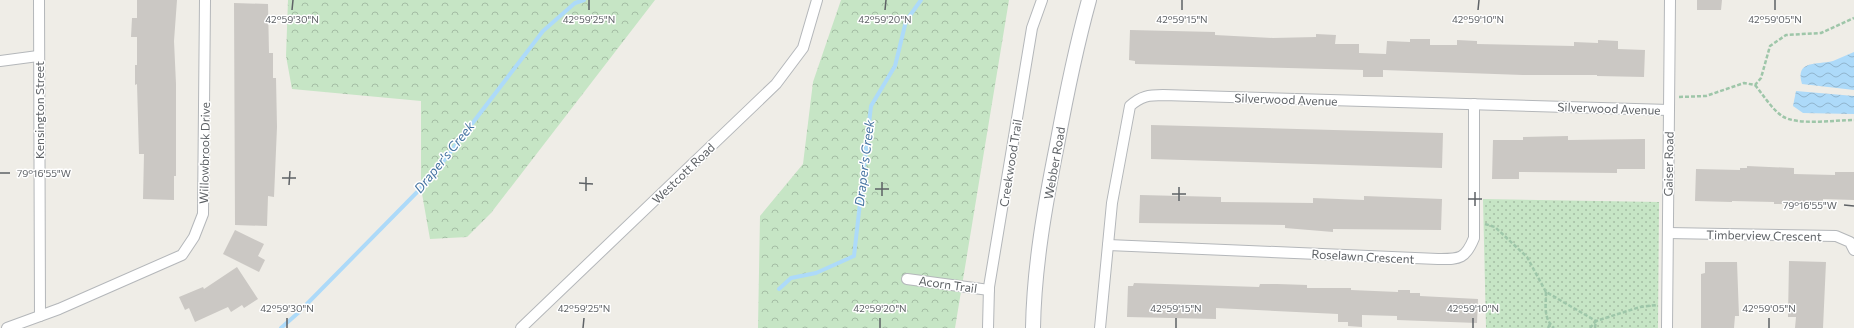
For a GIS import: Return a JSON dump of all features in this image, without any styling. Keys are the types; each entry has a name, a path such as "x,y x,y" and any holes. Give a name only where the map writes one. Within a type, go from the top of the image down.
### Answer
{"main road":[{"name":"Webber Road","path":"1033,328 1040,245 1050,182 1067,94 1089,0"}],"street":[{"name":"Kensington Street","path":"39,0 40,316"},
{"name":"Willowbrook Drive","path":"7,328 40,316 182,255 194,237 203,214 205,0"},
{"name":"Westcott Road","path":"521,328 776,84 803,48 817,0"},
{"name":"Creekwood Trail","path":"988,328 989,290 1032,28 1042,0"},
{"name":"Gaiser Road","path":"1667,328 1670,0"},
{"path":"0,61 38,56"},
{"name":"Silverwood Avenue","path":"1100,328 1112,203 1130,106 1138,98 1156,95 1669,110"},
{"name":"Roselawn Crescent","path":"1108,245 1454,259 1464,256 1469,250 1474,238 1474,104"},
{"name":"Timberview Crescent","path":"1668,233 1836,236 1850,242 1853,247"},
{"name":"Acorn Trail","path":"907,278 989,290"}],"path":[{"path":"1755,85 1761,78 1770,46 1786,35 1821,33 1854,18"},
{"path":"1669,98 1706,96 1744,83 1755,85 1772,107 1783,117 1794,121 1854,120"},
{"path":"1474,221 1495,227 1527,257 1546,292 1545,314 1550,324 1554,328"},
{"path":"1546,292 1596,321"},
{"path":"1590,328 1596,321 1640,307 1667,304"},
{"path":"1595,328 1596,321"},
{"path":"1548,328 1550,324"}],"green space":[{"path":"288,0 655,0 491,213 467,237 430,239 421,188 421,101 292,89 286,56"},
{"path":"841,0 1009,0 955,328 758,328 760,216 803,164 813,82"},
{"path":"1483,199 1659,202 1658,328 1486,328"}],"water":[{"path":"1854,52 1854,90 1802,84 1801,76 1804,67 1833,61"},
{"path":"1796,91 1854,96 1854,114 1803,113 1793,106"}],"building":[{"path":"137,0 177,0 174,41 176,84 176,176 174,176 174,200 143,199 144,154 139,154 137,84 135,85 137,37 131,37 132,18 137,18"},
{"path":"1697,0 1722,0 1721,10 1697,10"},
{"path":"234,3 268,4 269,53 273,53 273,78 276,78 277,127 274,197 268,196 267,226 235,225"},
{"path":"1130,30 1215,32 1215,35 1273,38 1316,37 1316,34 1336,35 1335,44 1359,44 1359,53 1386,54 1387,41 1410,42 1410,39 1430,39 1430,45 1457,45 1457,40 1477,41 1477,44 1574,46 1574,42 1598,43 1598,40 1618,41 1618,49 1645,50 1644,77 1597,75 1523,75 1383,70 1383,77 1363,77 1363,70 1135,64 1135,61 1129,60"},
{"path":"1151,125 1443,133 1442,168 1151,159"},
{"path":"1568,136 1568,140 1645,139 1645,169 1617,169 1617,173 1519,172 1519,179 1492,179 1493,140 1523,140 1523,137"},
{"path":"1747,166 1794,168 1794,174 1835,175 1835,172 1854,172 1854,200 1823,199 1823,205 1774,204 1774,202 1695,201 1696,169 1740,170 1740,168 1747,168"},
{"path":"1140,195 1221,197 1221,202 1313,203 1313,198 1364,200 1364,196 1442,199 1441,230 1333,229 1333,232 1285,228 1285,225 1139,223"},
{"path":"235,230 264,244 258,256 265,260 259,272 223,254"},
{"path":"1789,261 1826,262 1823,328 1795,328 1796,317 1788,317"},
{"path":"1705,262 1737,262 1739,316 1735,316 1734,328 1701,328 1701,274 1705,273"},
{"path":"237,267 258,299 244,308 242,305 231,312 228,307 195,322 189,308 185,310 179,297 203,287 204,289"},
{"path":"1134,283 1259,287 1260,284 1277,284 1307,285 1307,288 1351,288 1351,290 1398,292 1398,290 1410,290 1410,293 1420,293 1420,296 1478,299 1477,323 1397,320 1397,316 1362,315 1362,327 1348,326 1348,322 1338,322 1338,314 1216,308 1216,319 1127,317 1128,286 1133,286"}],"waterway":[{"name":"Draper's Creek","path":"281,328 298,313 429,180 543,31 575,3 584,0"},
{"name":"Draper's Creek","path":"779,289 791,278 816,273 854,256 871,106 895,66 906,21 921,0"}]}
